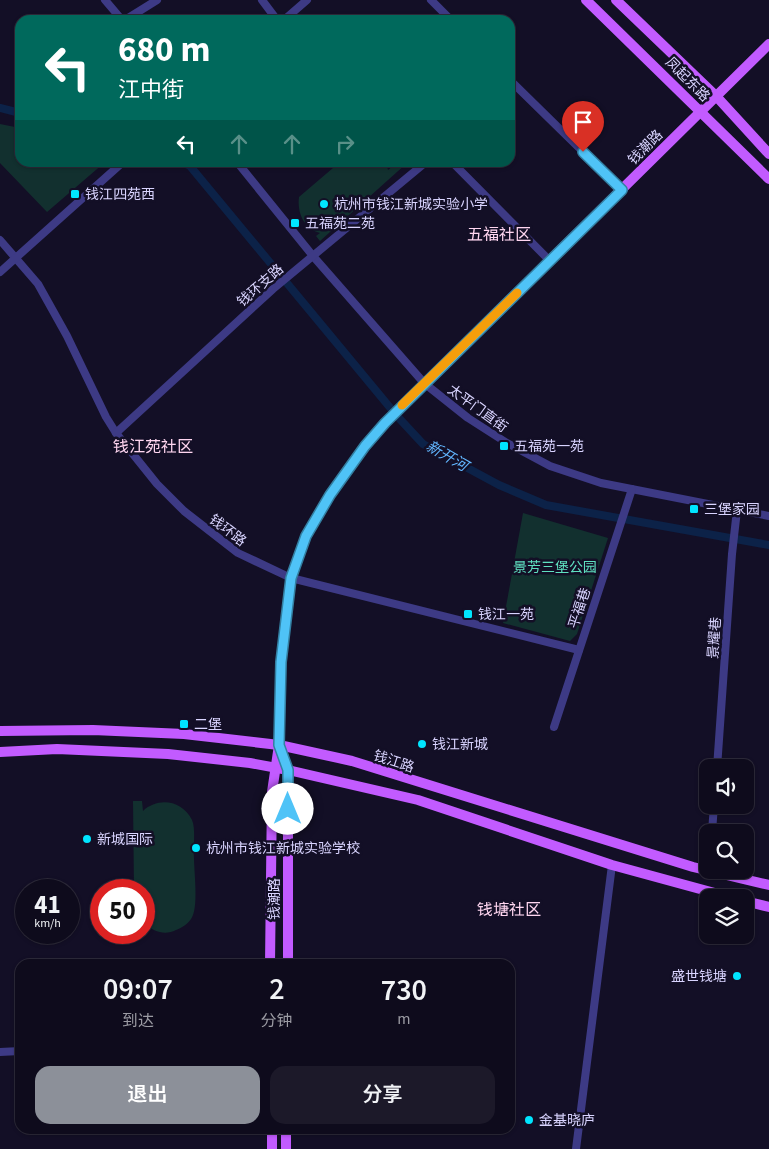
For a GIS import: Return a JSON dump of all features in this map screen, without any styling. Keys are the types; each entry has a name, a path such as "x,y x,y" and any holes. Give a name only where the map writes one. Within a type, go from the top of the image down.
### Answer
{"main road":[{"name":"凤起东路","path":"586,0 769,179"},
{"name":"凤起东路","path":"616,0 716,96 769,154"},
{"name":"钱潮路","path":"270,959 272,792 279,745 281,662 291,578 306,536 330,495 365,446 385,423 769,44"},
{"name":"钱江路","path":"0,731 93,730 184,734 279,745 352,761 699,867"},
{"name":"钱潮路","path":"279,745 288,770 288,959"},
{"path":"0,752 57,749 168,754 288,770 418,800 612,866 699,889"},
{"name":"钱江路","path":"745,879 769,885"},
{"path":"754,903 769,907"},
{"path":"272,1134 272,1149"},
{"path":"286,1134 286,1149"}],"street":[{"path":"105,0 118,15"},
{"path":"132,15 157,0"},
{"path":"262,0 273,15"},
{"path":"290,15 307,0"},
{"path":"431,0 445,15"},
{"path":"515,88 622,190"},
{"path":"0,272 117,167"},
{"name":"太平门直街","path":"241,167 313,256 424,383 468,418 507,443 541,461 601,483 769,516"},
{"name":"钱环支路","path":"116,433 274,289 420,167"},
{"path":"457,167 550,261"},
{"name":"钱环路","path":"0,240 38,284 116,433 157,484 210,533 238,554 291,578 579,650"},
{"name":"平福巷","path":"554,727 632,489"},
{"name":"景耀巷","path":"718,759 732,554 738,510"},
{"path":"576,1149 612,866"},
{"path":"0,1052 15,1051"}],"green space":[{"path":"0,124 15,127 15,167 99,167 47,212 0,163"},
{"path":"334,167 387,167 388,170 392,167 403,167 320,241 316,236 320,233 310,228 303,219 299,209 299,197"},
{"name":"景芳三堡公园","path":"523,513 608,538 577,634 570,641 503,623"},
{"path":"133,801 142,801 143,811 162,802 182,808 192,820 194,833 195,907 188,923 172,932 155,930 155,879 134,879"}],"waterway":[{"name":"新开河","path":"0,108 15,112"},
{"name":"新开河","path":"191,167 397,416 423,444 499,485 546,505 769,545"}],"slow traffic":[{"path":"402,405 517,293"}],"place":[{"name":"钱江四苑西","path":"75,194"},
{"name":"杭州市钱江新城实验小学","path":"324,204"},
{"name":"五福苑二苑","path":"295,223"},
{"name":"五福苑一苑","path":"504,446"},
{"name":"三堡家园","path":"694,509"},
{"name":"钱江一苑","path":"468,614"},
{"name":"二堡","path":"184,724"},
{"name":"钱江新城","path":"422,744"},
{"name":"新城国际","path":"87,839"},
{"name":"杭州市钱江新城实验学校","path":"196,848"},
{"name":"盛世钱塘","path":"737,976"},
{"name":"金基晓庐","path":"529,1120"}],"district":[{"name":"五福社区","path":"499,234"},
{"name":"钱江苑社区","path":"153,446"},
{"name":"钱塘社区","path":"509,909"}],"route":[{"path":"288,809 288,770 279,745 281,662 284,622 291,578 306,536 330,495 365,446 385,423 622,190 583,152"}]}
